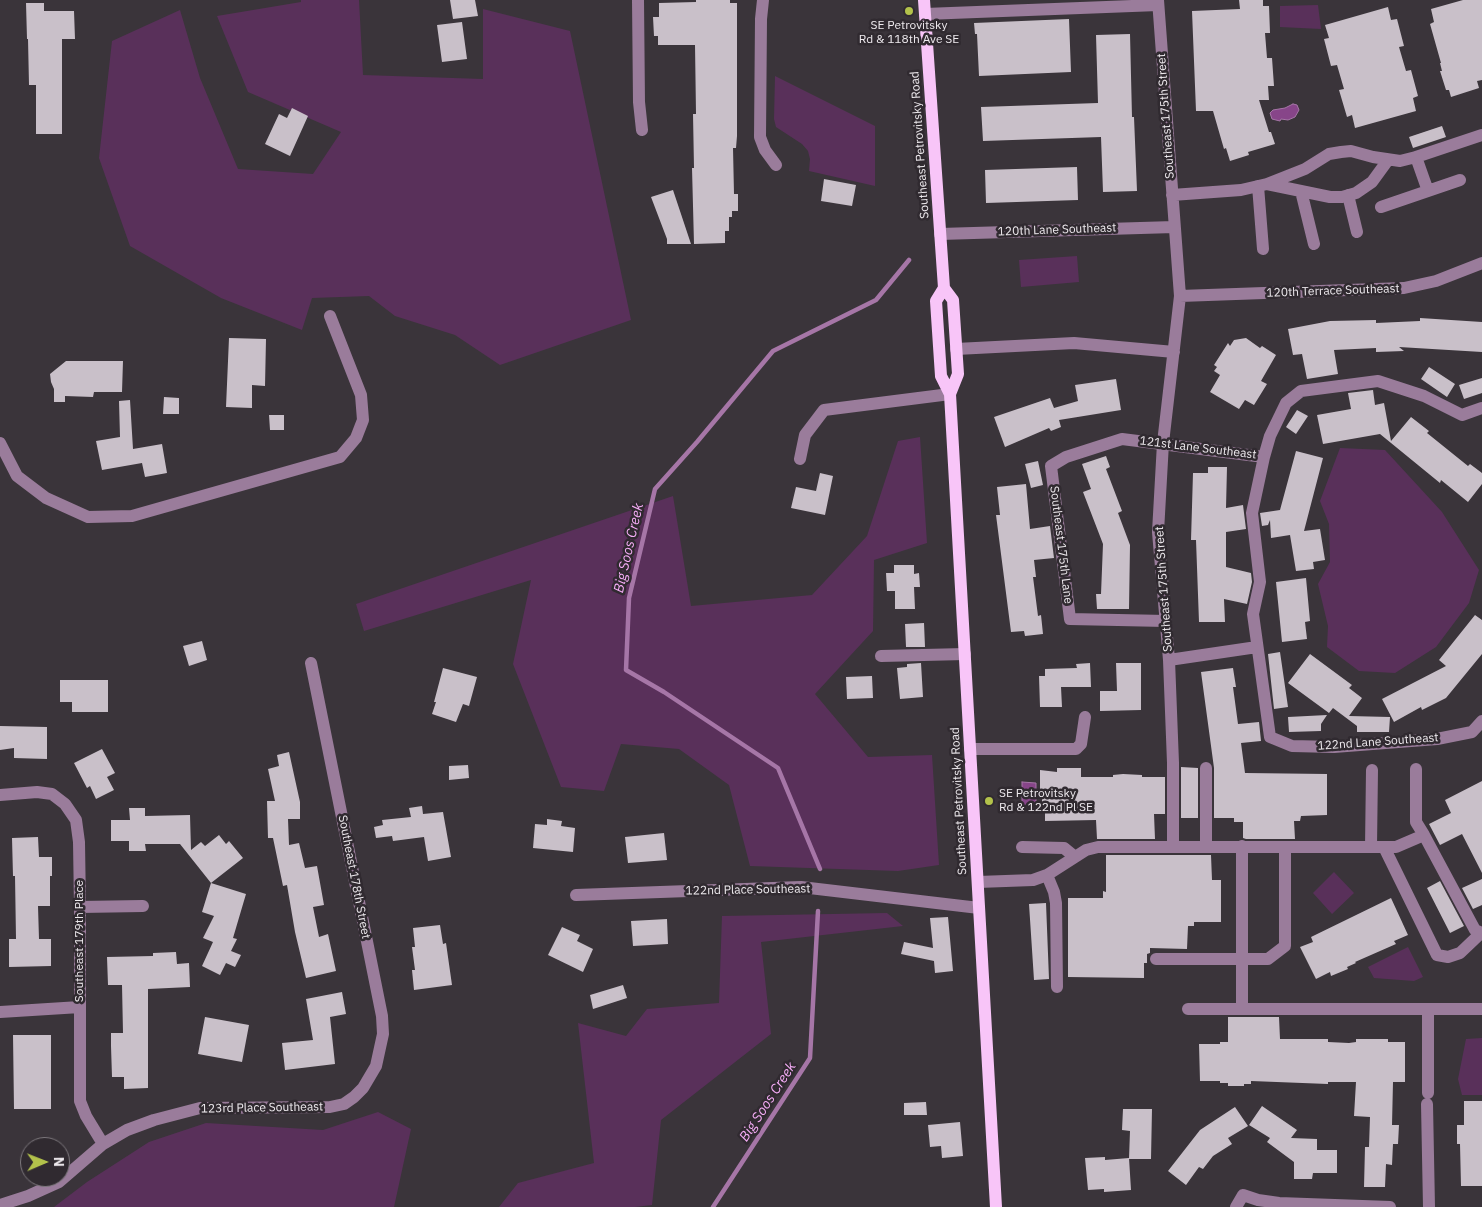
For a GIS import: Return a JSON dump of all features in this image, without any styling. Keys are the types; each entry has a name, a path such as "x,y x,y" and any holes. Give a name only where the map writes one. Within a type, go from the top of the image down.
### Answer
{"main road":[{"name":"Southeast Petrovitsky Road","path":"924,0 944,288 953,300 958,374 950,394"},
{"name":"Southeast Petrovitsky Road","path":"944,288 936,301 941,376 950,394 996,1207"}],"street":[{"path":"638,0 638,93 642,130"},
{"path":"763,0 761,19 760,137 765,150 776,165"},
{"name":"Southeast 175th Street","path":"925,14 1158,3 1174,227"},
{"path":"1172,195 1242,190 1262,185 1306,169 1329,154 1351,151 1388,160 1400,160 1416,157 1482,135"},
{"path":"1416,157 1428,191"},
{"path":"1262,185 1330,197 1348,196 1372,182 1388,160"},
{"path":"1381,207 1460,180"},
{"path":"1262,185 1262,249"},
{"path":"1301,191 1314,244"},
{"path":"1348,196 1358,232"},
{"path":"1174,227 1180,296"},
{"name":"120th Lane Southeast","path":"940,234 1174,227"},
{"name":"120th Terrace Southeast","path":"1180,296 1404,288 1436,281 1482,263"},
{"name":"Southeast 175th Street","path":"1173,846 1173,763 1169,660 1158,532 1162,443 1180,296"},
{"path":"0,443 17,476 46,498 88,517 132,516 340,457 356,438 363,420 361,395 330,316"},
{"path":"956,349 1074,343 1174,352"},
{"name":"121st Lane Southeast","path":"1051,466 1066,457 1122,439 1264,457 1270,436 1286,403 1301,391 1378,380 1424,396 1462,415 1482,408"},
{"path":"800,459 806,435 824,410 950,394"},
{"path":"1169,660 1257,647 1253,614 1260,582 1252,513 1264,457"},
{"name":"Southeast 175th Lane","path":"1051,466 1070,619 1166,621"},
{"name":"122nd Lane Southeast","path":"1257,647 1270,737 1292,746 1334,747 1437,739 1472,732 1482,721"},
{"path":"881,656 965,654"},
{"name":"Southeast 178th Street","path":"311,664 382,1016 381,1052 376,1066 363,1088"},
{"path":"970,750 1076,749 1081,744 1086,718"},
{"path":"1206,768 1206,846"},
{"path":"1372,770 1378,847 1437,955 1448,957 1460,953 1481,933 1475,930 1416,822 1416,769"},
{"name":"Southeast 179th Place","path":"0,795 37,792 52,794 65,804 76,820 79,842 80,907 80,1102 103,1144"},
{"path":"978,882 1033,880 1047,875 1086,850 1098,847 1396,847 1424,835"},
{"path":"1242,846 1242,1009"},
{"path":"1156,959 1268,959 1285,946 1285,846"},
{"path":"1022,847 1064,848 1075,857"},
{"path":"1047,875 1056,903 1058,987"},
{"name":"122nd Place Southeast","path":"576,896 801,887 979,908"},
{"path":"80,907 143,906"},
{"path":"0,1012 80,1007"},
{"path":"1188,1009 1482,1009"},
{"path":"1428,1009 1429,1207"},
{"name":"123rd Place Southeast","path":"0,1205 28,1196 59,1182 103,1144 136,1126 176,1113 200,1108 330,1107 344,1104 363,1088"},
{"path":"1236,1207 1244,1195 1258,1200 1280,1203 1390,1207"}],"shaded area":[{"path":"301,0 359,0 363,75 483,79 483,9 570,31 631,320 500,365 455,335 395,316 369,296 312,298 302,330 221,298 130,246 99,158 112,41 180,10 200,78 238,169 313,174 341,132 248,92 217,16 301,2"},
{"path":"1318,5 1321,29 1280,27 1280,6"},
{"path":"775,76 875,126 875,186 809,171 810,159 808,151 802,144 776,127 774,119"},
{"path":"1293,104 1297,105 1299,110 1295,117 1288,120 1281,119 1280,121 1272,119 1270,113 1273,110 1285,108"},
{"path":"1077,256 1079,282 1021,287 1019,260"},
{"path":"920,437 927,543 874,560 873,631 815,694 868,757 932,755 939,865 898,871 750,866 729,785 679,749 621,744 604,791 561,787 513,664 531,580 364,631 356,604 673,496 691,606 812,595 867,536 898,441"},
{"path":"1340,448 1385,450 1442,512 1479,570 1469,603 1436,647 1395,673 1359,671 1327,647 1328,626 1318,584 1330,562 1329,524 1320,501"},
{"path":"1022,782 1036,783 1036,806 1022,806"},
{"path":"1334,872 1354,893 1332,914 1313,893"},
{"path":"887,913 903,926 761,942 771,1034 661,1120 652,1205 635,1207 499,1207 518,1183 594,1163 578,1023 626,1036 647,1009 719,1003 722,916"},
{"path":"1408,947 1423,977 1414,981 1374,978 1368,967"},
{"path":"1482,1038 1482,1095 1462,1095 1458,1079 1466,1039"},
{"path":"378,1112 411,1129 394,1207 54,1207 87,1182 149,1142 206,1123 323,1130"}],"building":[{"path":"450,0 475,0 478,16 453,19"},
{"path":"696,0 730,0 730,3 737,3 737,136 736,148 733,148 734,194 738,194 738,211 732,211 732,217 729,217 729,231 725,231 725,243 694,244 692,168 694,168 693,114 696,114 695,45 658,45 658,36 654,36 653,17 659,17 659,3 696,2"},
{"path":"1239,0 1263,0 1263,6 1269,6 1270,33 1265,33 1267,58 1272,58 1274,86 1268,86 1269,100 1259,100 1269,132 1271,132 1275,144 1248,152 1249,155 1230,161 1226,148 1224,149 1213,111 1196,111 1192,11 1240,9"},
{"path":"1463,0 1482,0 1482,80 1477,81 1479,88 1451,97 1449,90 1446,90 1440,71 1442,71 1441,63 1430,24 1434,22 1431,9"},
{"path":"26,3 44,3 44,11 74,11 75,39 62,39 62,134 36,134 36,85 29,85"},
{"path":"1388,7 1391,20 1397,19 1404,46 1399,47 1406,71 1411,70 1418,96 1413,98 1416,111 1355,128 1352,115 1347,117 1339,90 1344,89 1337,65 1331,66 1324,39 1329,38 1325,25"},
{"path":"1069,19 1071,72 979,76 977,34 975,34 974,23"},
{"path":"462,22 467,59 442,62 437,25"},
{"path":"1130,34 1132,117 1134,117 1137,191 1103,192 1101,137 983,141 981,107 1098,103 1096,35"},
{"path":"292,108 308,116 290,156 265,144 279,114 287,118"},
{"path":"1442,126 1446,137 1413,148 1409,137"},
{"path":"1077,167 1078,200 986,203 985,170"},
{"path":"824,179 856,185 852,206 821,201"},
{"path":"673,190 691,244 667,244 667,239 651,197"},
{"path":"1420,318 1482,322 1482,352 1399,347 1404,351 1376,352 1376,348 1334,350 1338,374 1307,379 1302,354 1293,355 1288,329 1330,321 1376,320 1376,323 1420,321"},
{"path":"229,338 266,339 265,386 252,385 252,408 226,407"},
{"path":"1246,338 1260,348 1262,346 1276,355 1261,381 1267,384 1254,405 1245,400 1239,409 1210,392 1220,375 1214,371 1217,367 1214,365 1228,343 1230,346 1234,340"},
{"path":"66,361 123,361 122,392 94,392 93,397 65,396 65,402 54,402 54,389 50,374"},
{"path":"1429,367 1455,384 1447,397 1421,379"},
{"path":"1482,378 1482,393 1464,399 1459,385"},
{"path":"1116,379 1121,410 1059,420 1061,427 1051,431 1049,428 1005,447 994,417 1050,398 1054,408 1078,401 1075,385"},
{"path":"1373,390 1375,405 1384,403 1391,441 1411,417 1429,431 1427,433 1468,466 1470,464 1482,473 1482,484 1468,502 1441,480 1440,483 1380,434 1323,444 1317,415 1351,409 1348,393"},
{"path":"164,397 179,398 179,414 163,414"},
{"path":"130,400 133,449 162,444 167,473 145,477 142,463 102,470 96,441 120,437 119,401"},
{"path":"1297,410 1308,416 1296,434 1286,427"},
{"path":"269,415 284,415 284,430 270,430"},
{"path":"1296,451 1323,458 1304,531 1320,529 1325,560 1313,562 1314,569 1296,571 1290,535 1271,538 1270,520 1268,525 1262,526 1260,513 1280,510"},
{"path":"1106,456 1110,467 1106,469 1122,511 1118,513 1130,545 1129,609 1097,609 1096,594 1101,594 1103,544 1083,492 1091,489 1082,464"},
{"path":"1038,461 1043,485 1031,488 1025,464"},
{"path":"1208,467 1227,467 1226,508 1243,505 1246,529 1226,532 1226,567 1251,573 1252,582 1247,604 1224,599 1225,622 1199,622 1196,540 1191,540 1193,473 1208,473"},
{"path":"820,473 833,476 825,515 791,508 796,487 816,491"},
{"path":"1026,484 1030,529 1050,526 1054,558 1034,560 1036,577 1033,577 1038,616 1041,615 1043,634 1025,636 1024,631 1011,632 996,515 1000,515 997,487"},
{"path":"894,565 914,565 914,574 919,573 920,587 914,587 915,609 895,609 895,591 887,591 886,573 894,573"},
{"path":"1306,578 1310,621 1305,622 1307,639 1282,642 1276,582"},
{"path":"1475,615 1482,620 1482,654 1446,698 1422,710 1421,707 1394,722 1382,699 1446,666 1439,660"},
{"path":"924,623 925,647 906,647 905,624"},
{"path":"202,641 207,660 189,666 183,646"},
{"path":"1280,652 1288,707 1274,709 1268,654"},
{"path":"1310,654 1352,685 1349,688 1362,698 1349,716 1390,717 1389,732 1357,732 1357,726 1333,708 1329,713 1288,683"},
{"path":"921,663 923,697 900,699 897,668 907,667 907,664"},
{"path":"1090,663 1091,687 1061,687 1062,707 1040,707 1039,676 1045,676 1045,669 1077,668 1076,664"},
{"path":"1116,663 1141,663 1141,710 1100,711 1100,691 1117,691"},
{"path":"443,668 477,677 469,706 463,704 456,722 432,714"},
{"path":"1233,668 1236,687 1233,687 1238,724 1259,722 1261,741 1241,743 1245,773 1327,774 1327,815 1301,816 1300,821 1294,821 1295,839 1246,839 1243,838 1243,822 1234,822 1234,818 1214,818 1214,768 1201,672"},
{"path":"872,676 873,698 847,699 846,677"},
{"path":"60,680 108,680 108,712 72,712 72,702 60,702"},
{"path":"1327,715 1321,724 1321,731 1289,732 1288,717"},
{"path":"0,726 47,727 47,759 14,758 14,748 0,750"},
{"path":"102,749 115,773 107,777 114,790 96,799 90,786 87,788 74,763"},
{"path":"289,752 300,802 300,819 288,819 289,845 299,843 305,868 317,866 324,905 313,907 319,937 328,934 336,971 306,978 295,932 287,885 283,886 273,838 268,838 267,801 275,801 268,769 279,766 277,755"},
{"path":"468,765 469,778 449,780 449,766"},
{"path":"1181,767 1198,768 1198,818 1181,818"},
{"path":"1057,768 1081,768 1081,777 1113,777 1113,775 1123,774 1142,775 1142,777 1165,777 1165,814 1154,814 1155,839 1097,839 1096,820 1045,821 1045,812 1042,812 1042,797 1040,797 1040,770 1057,772"},
{"path":"1482,781 1482,873 1462,834 1440,845 1429,824 1451,813 1445,800"},
{"path":"422,806 423,814 443,812 451,857 428,861 424,837 393,841 392,836 376,838 374,827 383,825 382,820 411,817 409,808"},
{"path":"129,808 145,808 145,816 190,815 191,850 201,842 205,846 219,835 226,844 229,841 243,858 211,883 180,844 145,844 146,851 129,851 129,841 111,841 111,820 130,820"},
{"path":"547,819 562,821 561,826 575,828 573,852 533,848 535,824 547,825"},
{"path":"664,833 667,860 628,863 625,837"},
{"path":"38,837 39,857 52,857 50,906 38,906 39,939 51,939 51,966 9,967 9,939 16,939 12,838"},
{"path":"1106,855 1211,855 1212,880 1221,880 1221,922 1194,922 1194,926 1188,926 1187,949 1150,948 1150,953 1147,954 1147,963 1144,963 1144,978 1068,977 1068,898 1103,898 1103,891 1106,892"},
{"path":"1482,879 1482,905 1473,909 1462,888"},
{"path":"1440,881 1464,926 1450,933 1427,888"},
{"path":"211,883 246,894 233,938 237,939 231,951 241,955 235,967 226,963 220,975 202,966 213,942 203,938 214,916 202,912"},
{"path":"1391,898 1408,935 1394,941 1396,944 1355,962 1347,967 1348,969 1331,976 1330,972 1316,979 1300,947 1313,942 1311,937"},
{"path":"1046,903 1049,979 1034,980 1029,904"},
{"path":"948,917 953,971 935,973 934,961 901,954 904,942 933,948 930,918"},
{"path":"667,919 668,944 633,946 631,921"},
{"path":"440,925 443,944 446,943 452,985 414,990 412,970 415,970 412,947 415,947 413,928"},
{"path":"562,927 580,935 577,941 593,949 583,972 548,955"},
{"path":"176,952 177,964 189,963 190,987 148,989 148,1088 124,1089 124,1077 112,1077 111,1046 111,1033 123,1033 122,985 108,985 107,957 153,956 153,953"},
{"path":"623,985 627,998 593,1009 590,995"},
{"path":"342,992 346,1014 330,1017 335,1064 285,1070 282,1043 313,1040 306,999"},
{"path":"205,1017 249,1025 242,1062 198,1054"},
{"path":"1228,1017 1279,1017 1280,1039 1328,1039 1328,1042 1349,1043 1356,1042 1356,1039 1388,1039 1388,1042 1405,1042 1405,1082 1393,1082 1392,1125 1399,1125 1398,1144 1393,1144 1392,1165 1386,1164 1385,1187 1364,1187 1365,1147 1369,1147 1370,1117 1354,1116 1356,1082 1328,1082 1328,1084 1251,1081 1251,1084 1244,1084 1244,1086 1228,1086 1228,1083 1220,1083 1220,1081 1200,1081 1199,1044 1228,1042"},
{"path":"13,1035 51,1035 51,1109 14,1109"},
{"path":"1464,1101 1482,1101 1482,1186 1461,1186 1460,1144 1457,1144 1457,1125 1464,1125"},
{"path":"926,1102 927,1115 904,1115 904,1103"},
{"path":"1262,1106 1297,1130 1291,1138 1317,1139 1317,1150 1337,1150 1337,1173 1313,1173 1312,1179 1294,1179 1294,1162 1267,1142 1270,1138 1249,1125"},
{"path":"1235,1107 1248,1126 1228,1138 1232,1144 1213,1156 1203,1169 1199,1167 1186,1185 1168,1171 1200,1130"},
{"path":"1123,1109 1152,1109 1151,1159 1129,1159 1130,1131 1122,1130"},
{"path":"960,1122 963,1156 942,1158 941,1146 930,1147 928,1125"},
{"path":"1105,1157 1105,1160 1129,1158 1131,1190 1104,1192 1104,1189 1088,1190 1085,1158"}],"waterway":[{"name":"Big Soos Creek","path":"820,869 778,768 664,692 626,670 629,598 655,489 773,351 876,300 909,260"},
{"name":"Big Soos Creek","path":"713,1207 810,1058 818,911"}],"place":[{"name":"SE Petrovitsky Rd & 118th Ave SE","path":"909,11"},
{"name":"SE Petrovitsky Rd & 122nd Pl SE","path":"989,801"}]}
